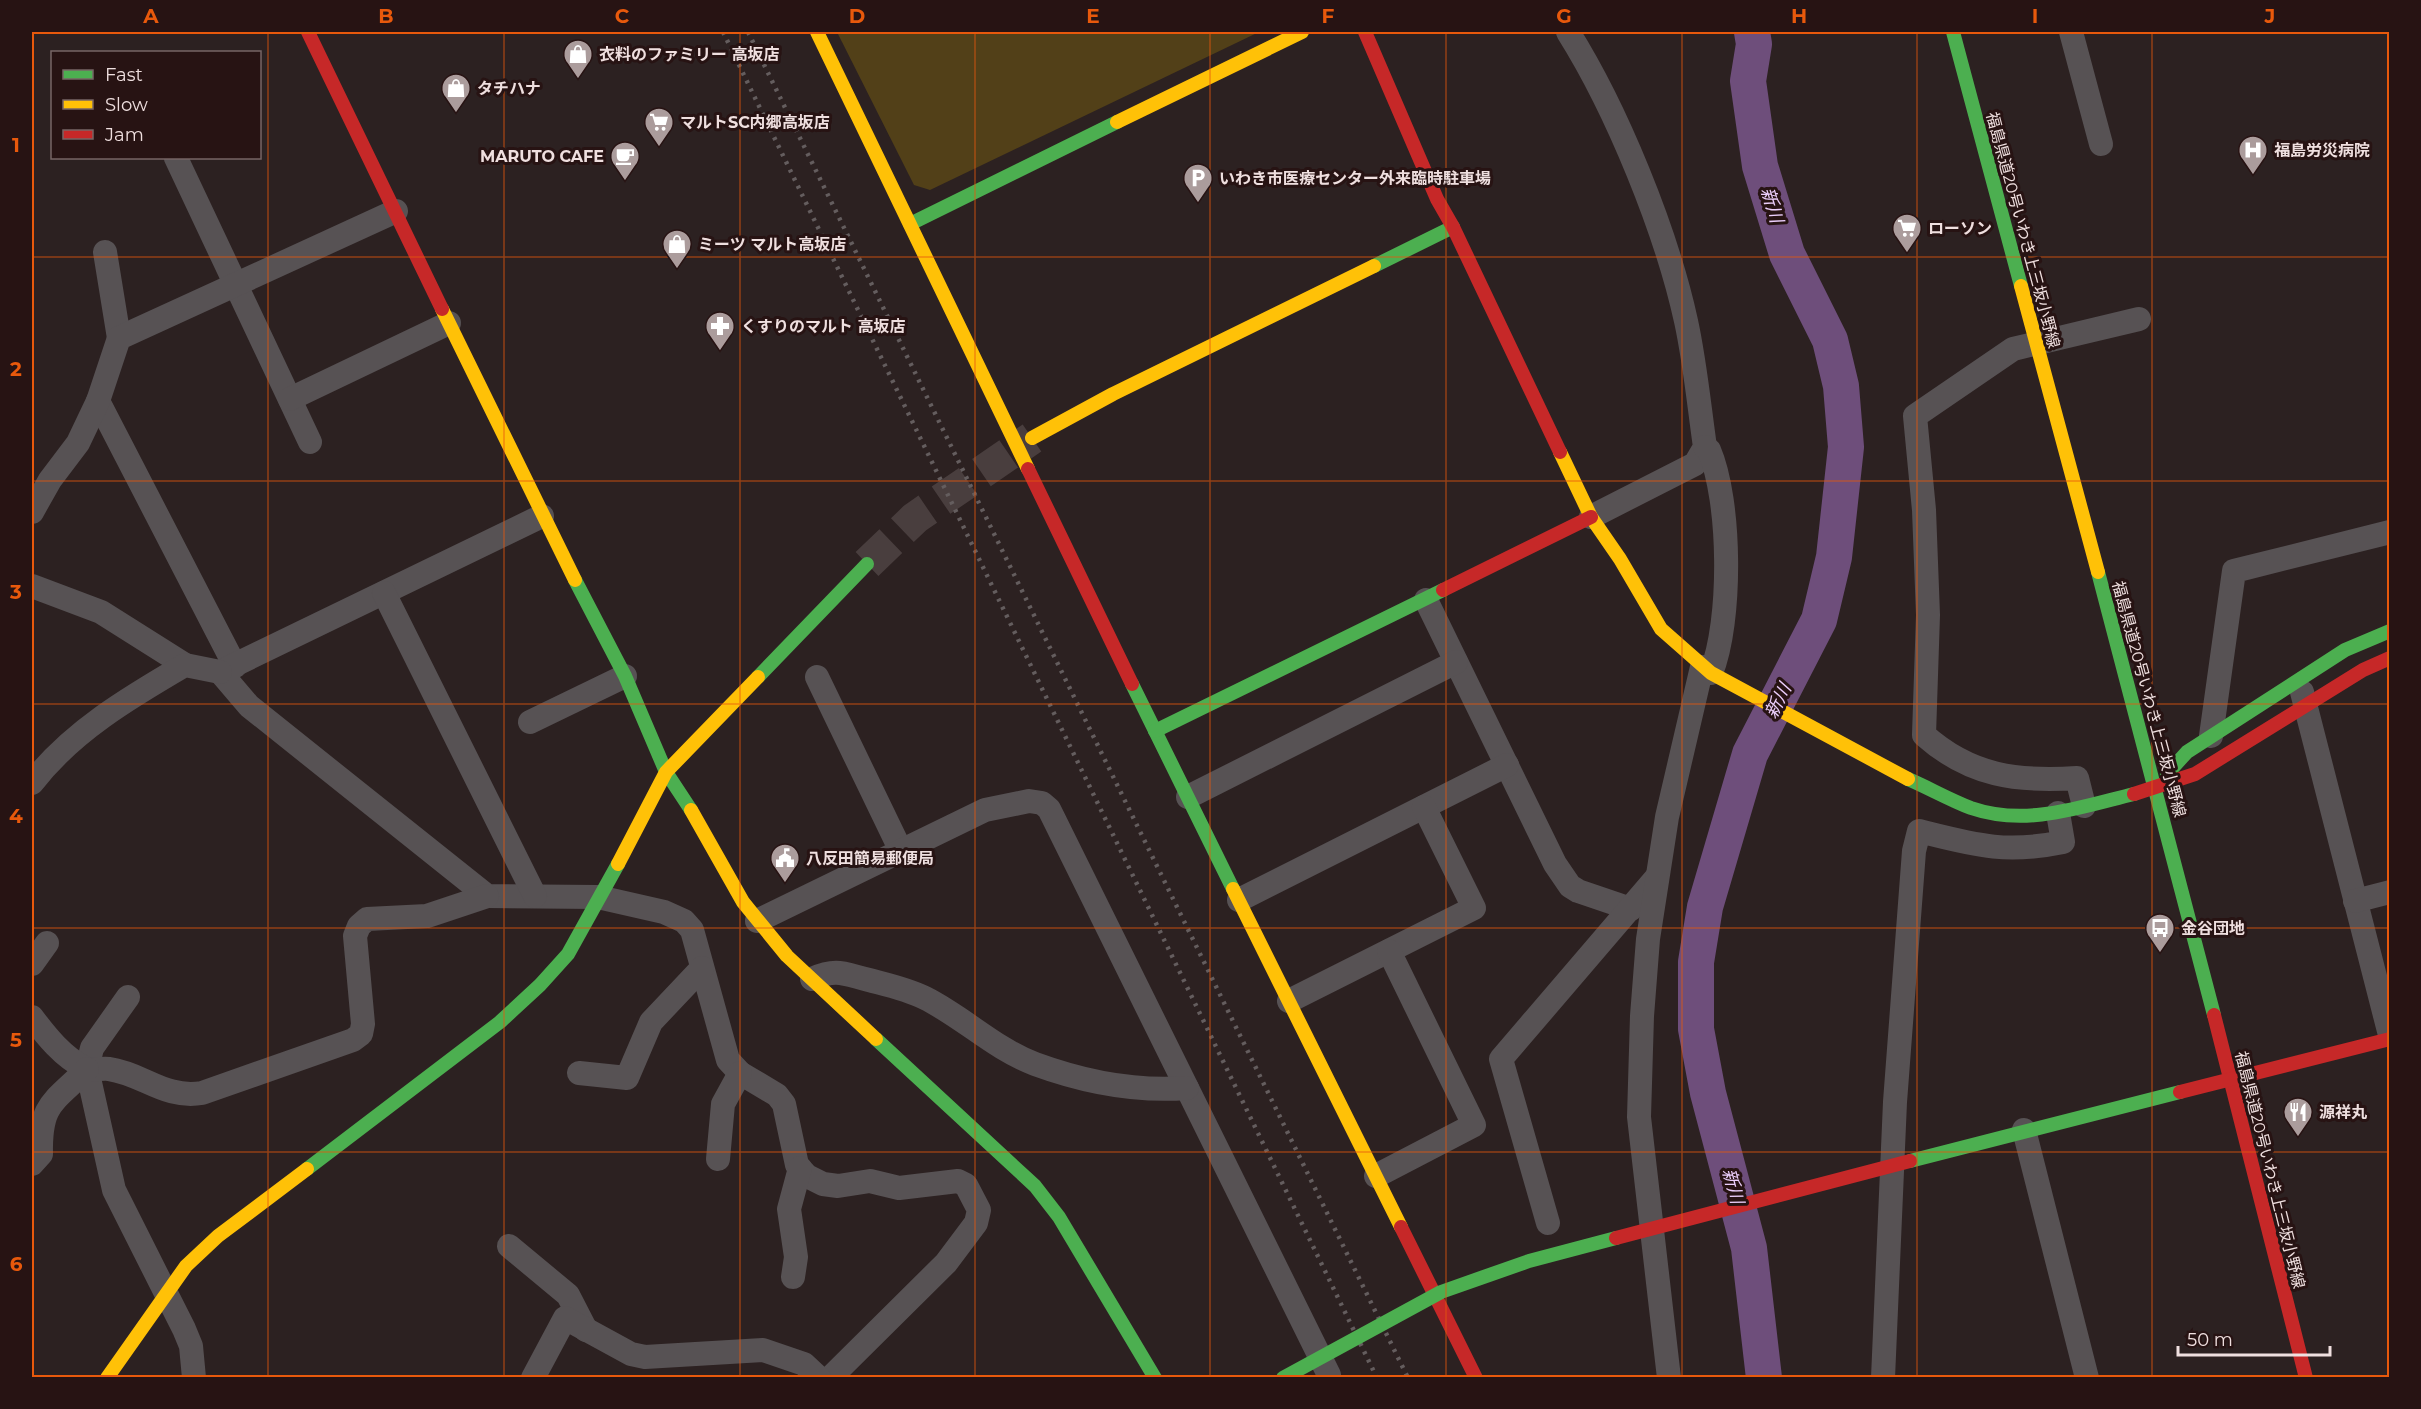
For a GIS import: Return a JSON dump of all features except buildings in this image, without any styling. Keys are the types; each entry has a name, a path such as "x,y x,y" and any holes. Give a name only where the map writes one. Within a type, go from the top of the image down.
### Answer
{"street":[{"path":"308,32 542,516 625,676 666,772 693,813 743,902 787,956 1035,1186 1059,1217 1155,1377"},
{"path":"817,32 1155,731 1476,1377"},
{"path":"910,224 1302,32"},
{"path":"1365,32 1437,199 1453,227 1591,517 1620,559 1661,629 1683,651 1712,673 1906,778 1972,808 2015,817 2058,813 2084,807 2195,774 2363,669 2390,658"},
{"path":"1155,731 1426,600 1695,464 1705,447 1686,321 1659,231 1619,130 1568,32"},
{"name":"福島県道20号いわき上三坂小野線","path":"1953,32 2156,787 2306,1377"},
{"path":"2071,32 2100,144"},
{"path":"176,159 310,442"},
{"path":"120,338 396,211"},
{"path":"1032,438 1113,394 1453,227"},
{"path":"32,512 50,480 78,443 98,401 120,338 105,252"},
{"path":"2084,807 2077,778 2039,781 1994,774 1970,766 1942,752 1924,735 1928,615 1924,510 1915,416 2013,349 2139,319"},
{"path":"290,399 449,323"},
{"path":"98,401 227,669 249,706 487,896"},
{"path":"1669,1377 1640,1117 1642,1016 1648,939 1667,817 1712,673 1720,640 1725,544 1720,479 1709,450 1705,447"},
{"path":"32,575 32,586 101,612 185,665 227,669 542,516"},
{"path":"2211,736 2234,571 2390,532"},
{"path":"107,1377 186,1266 218,1236 500,1022 540,985 568,954 641,823 666,772 867,564"},
{"path":"384,593 535,896"},
{"path":"1426,600 1555,864 1570,886 1631,909"},
{"path":"2156,787 2187,752 2346,650 2390,631"},
{"path":"1188,797 1456,662"},
{"path":"32,783 71,742 120,704 185,665"},
{"path":"530,722 625,676"},
{"path":"818,677 901,851"},
{"path":"1283,1377 1441,1292 1529,1261 2024,1130 2390,1037 2299,680"},
{"path":"1239,900 1507,765"},
{"path":"758,921 985,810 1029,801 1042,803 1049,808 1329,1375 1326,1377"},
{"path":"1290,1001 1474,909 1424,807"},
{"path":"1883,1377 1895,1102 1914,851 1919,831 2009,850 2034,848 2063,842 2058,813"},
{"path":"1548,1223 1501,1059 1658,876"},
{"path":"2355,901 2390,892"},
{"path":"32,1017 52,1043 87,1069 108,1069 173,1094 186,1096 202,1093 353,1040 361,1034 363,1024 355,936 359,926 367,919 427,916 487,896 535,896 598,897 664,912 684,921 692,930 728,1060 740,1073 777,1095 784,1104 789,1139 800,1168 807,1176 838,1186 870,1181 899,1188 958,1181 966,1185 979,1210 976,1223 946,1263 830,1377"},
{"path":"32,964 47,943"},
{"path":"1376,1176 1474,1125 1389,951"},
{"path":"579,1072 627,1078 651,1022 702,968"},
{"path":"812,979 831,971 906,990 927,999 1013,1054 1092,1081 1152,1090 1187,1088"},
{"path":"128,997 92,1048 87,1069 108,1173 165,1296 191,1346 194,1377"},
{"path":"32,1164 41,1154 40,1126 44,1112 87,1069"},
{"path":"718,1159 723,1104 740,1073"},
{"path":"2024,1130 2087,1377"},
{"path":"793,1277 796,1257 789,1209 800,1168"},
{"path":"509,1246 568,1295 586,1330"},
{"path":"533,1377 565,1318 631,1354 645,1358 764,1350 804,1364 819,1377"}],"shaded area":[{"path":"837,32 1259,32 930,190 914,185"}],"waterway":[{"name":"新川","path":"1752,32 1754,44 1748,81 1760,166 1787,254 1830,340 1841,386 1846,447 1834,557 1819,620 1750,754 1705,907 1696,962 1696,1029 1708,1093 1749,1248 1764,1378"}],"tunnel":[{"path":"867,564 915,518 1032,438"}],"railway":[{"path":"723,32 1377,1378"},
{"path":"748,32 1408,1378"}],"traffic: fast":[{"path":"1953,32 2021,286"},
{"path":"910,224 1117,122"},
{"path":"1374,266 1453,227"},
{"path":"758,677 867,564"},
{"path":"2098,572 2214,1015"},
{"path":"575,580 625,676 666,772 691,810"},
{"path":"1155,731 1443,590"},
{"path":"2167,774 2187,752 2345,650 2390,631"},
{"path":"1132,684 1233,889"},
{"path":"1908,779 1971,808 2012,816 2053,813 2134,794"},
{"path":"307,1169 500,1022 540,985 568,954 618,864"},
{"path":"876,1039 1035,1186 1059,1217 1155,1378"},
{"path":"1910,1161 2180,1092"},
{"path":"1283,1378 1441,1292 1529,1261 1616,1238"}],"traffic: slow":[{"path":"817,32 1028,469"},
{"path":"1117,122 1302,32"},
{"path":"1032,438 1113,394 1374,266"},
{"path":"2021,286 2098,572"},
{"path":"442,309 575,580"},
{"path":"1560,452 1591,517 1620,559 1661,629 1711,673 1908,779"},
{"path":"618,864 666,772 758,677"},
{"path":"691,810 743,902 787,956 876,1039"},
{"path":"1233,889 1401,1227"},
{"path":"107,1378 186,1266 218,1236 307,1169"}],"traffic: jam":[{"path":"308,32 442,309"},
{"path":"1365,32 1437,199 1453,227 1560,452"},
{"path":"1028,469 1132,684"},
{"path":"1443,590 1591,517"},
{"path":"2134,794 2195,774 2363,670 2390,658"},
{"path":"2214,1015 2306,1378"},
{"path":"2180,1092 2390,1039"},
{"path":"1616,1238 1910,1161"},
{"path":"1401,1227 1476,1378"}],"place":[{"name":"衣料のファミリー 高坂店","path":"578,80"},
{"name":"タチハナ","path":"456,114"},
{"name":"マルトSC内郷高坂店","path":"659,148"},
{"name":"福島労災病院","path":"2253,176"},
{"name":"MARUTO CAFE","path":"625,182"},
{"name":"いわき市医療センター外来臨時駐車場","path":"1198,204"},
{"name":"ローソン","path":"1907,254"},
{"name":"ミーツ マルト高坂店","path":"677,270"},
{"name":"くすりのマルト 高坂店","path":"720,352"},
{"name":"八反田簡易郵便局","path":"785,884"},
{"name":"金谷団地","path":"2160,954"},
{"name":"源祥丸","path":"2298,1138"}]}
